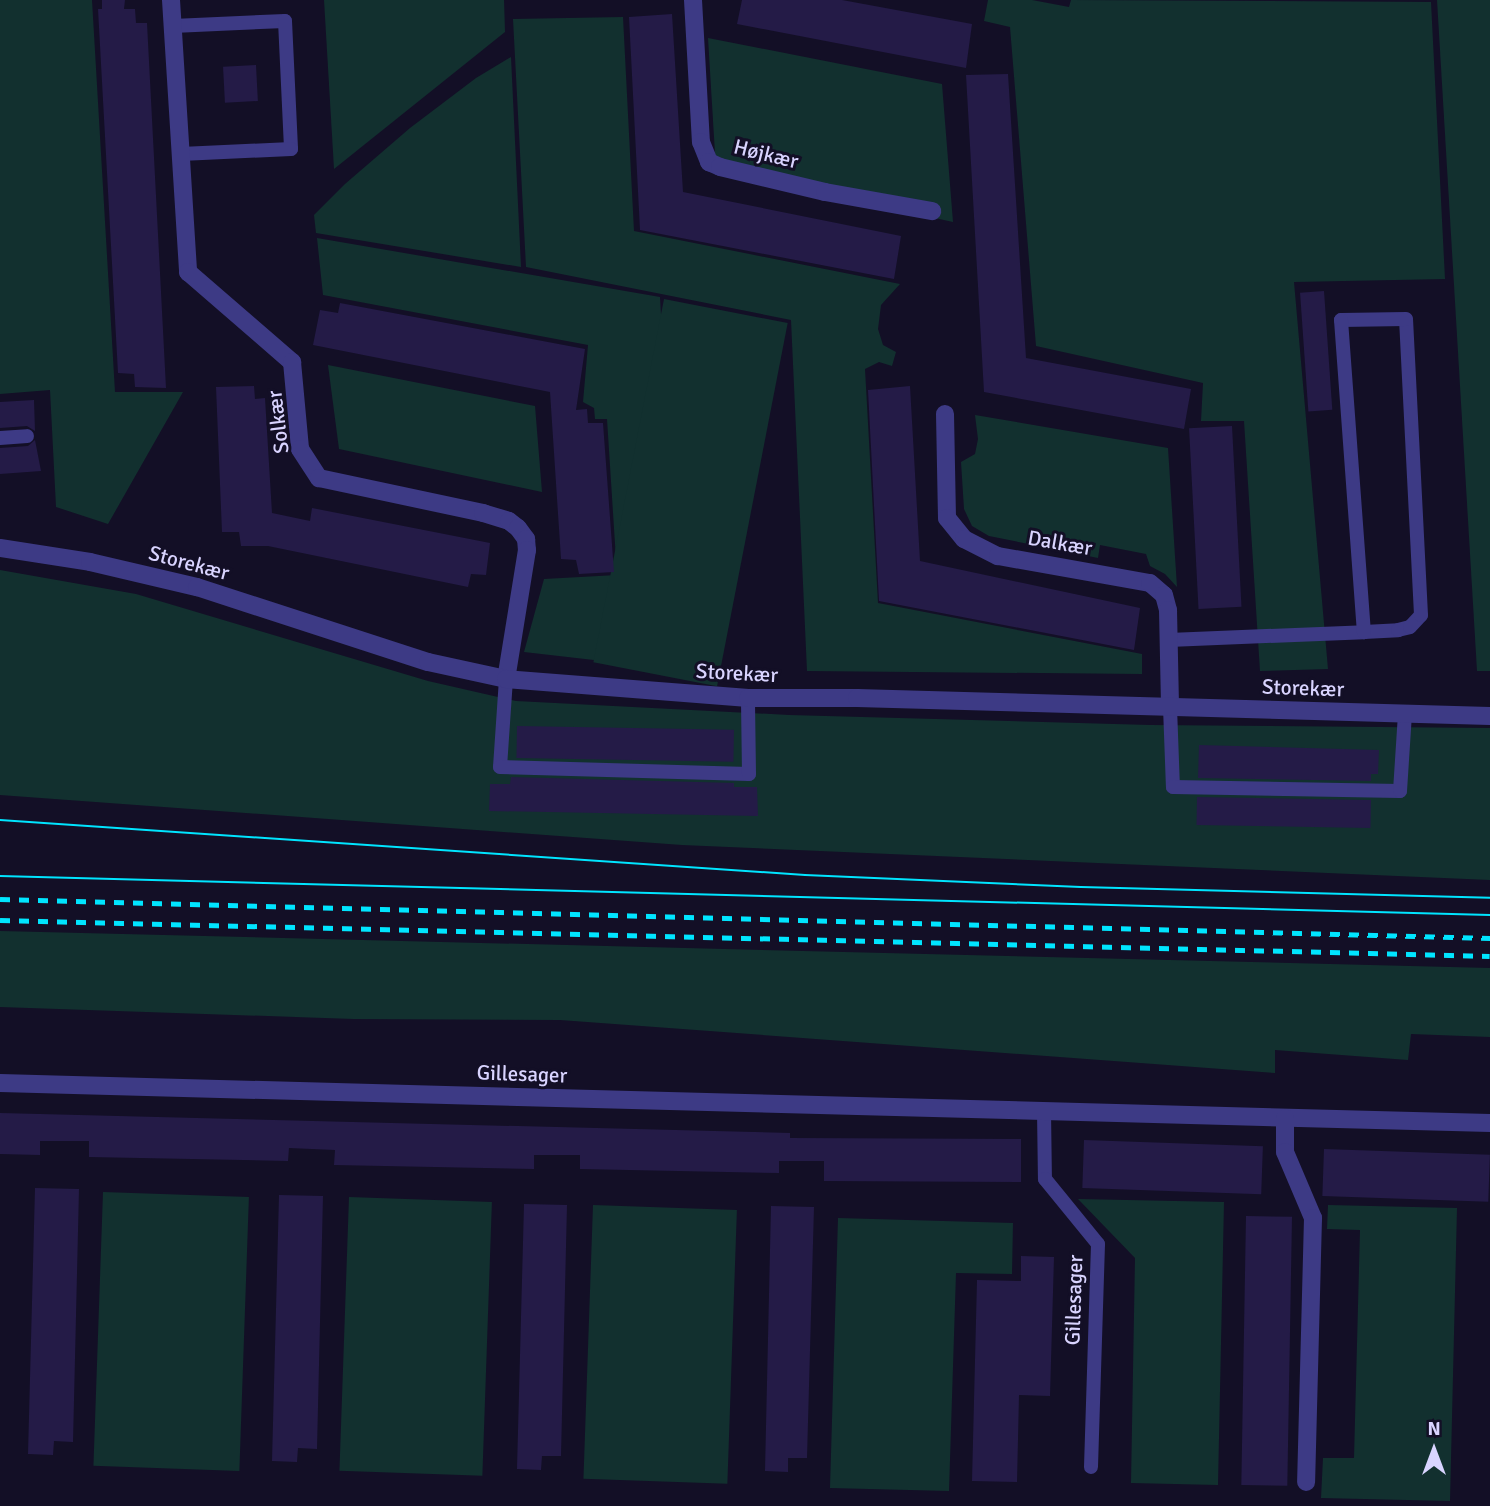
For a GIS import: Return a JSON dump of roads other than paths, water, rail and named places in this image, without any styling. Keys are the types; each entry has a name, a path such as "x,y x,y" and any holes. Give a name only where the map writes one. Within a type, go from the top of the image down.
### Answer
{"street":[{"name":"Solkær","path":"171,0 188,272 292,362 295,369 300,449 319,478 509,521 526,539 523,582 506,679"},
{"name":"Højkær","path":"694,0 701,142 709,162 825,192 932,211"},
{"name":"Dalkær","path":"945,414 947,518 954,530 964,539 998,556 1150,583 1159,588 1167,602 1170,707"},
{"name":"Storekær","path":"0,548 90,562 197,587 428,662 506,679 748,698 857,698 1490,716"},
{"name":"Gillesager","path":"0,1083 1490,1124"},
{"path":"1285,1118 1285,1152 1313,1218 1306,1482"}],"lane":[{"path":"173,26 285,21 291,149 181,154"},
{"path":"1169,640 1364,632 1410,626 1421,615 1406,319 1341,320 1364,632"},
{"path":"0,438 27,436"},
{"path":"506,679 500,768 749,774 748,698"},
{"path":"1170,707 1173,787 1400,791 1405,714"},
{"name":"Gillesager","path":"1044,1111 1045,1179 1098,1244 1091,1468"}],"tram line":[{"path":"0,820 805,875 1081,887 1490,898"},
{"path":"0,876 1490,915"}],"railway":[{"path":"0,899 1490,938"},
{"path":"0,920 1490,956"}]}
